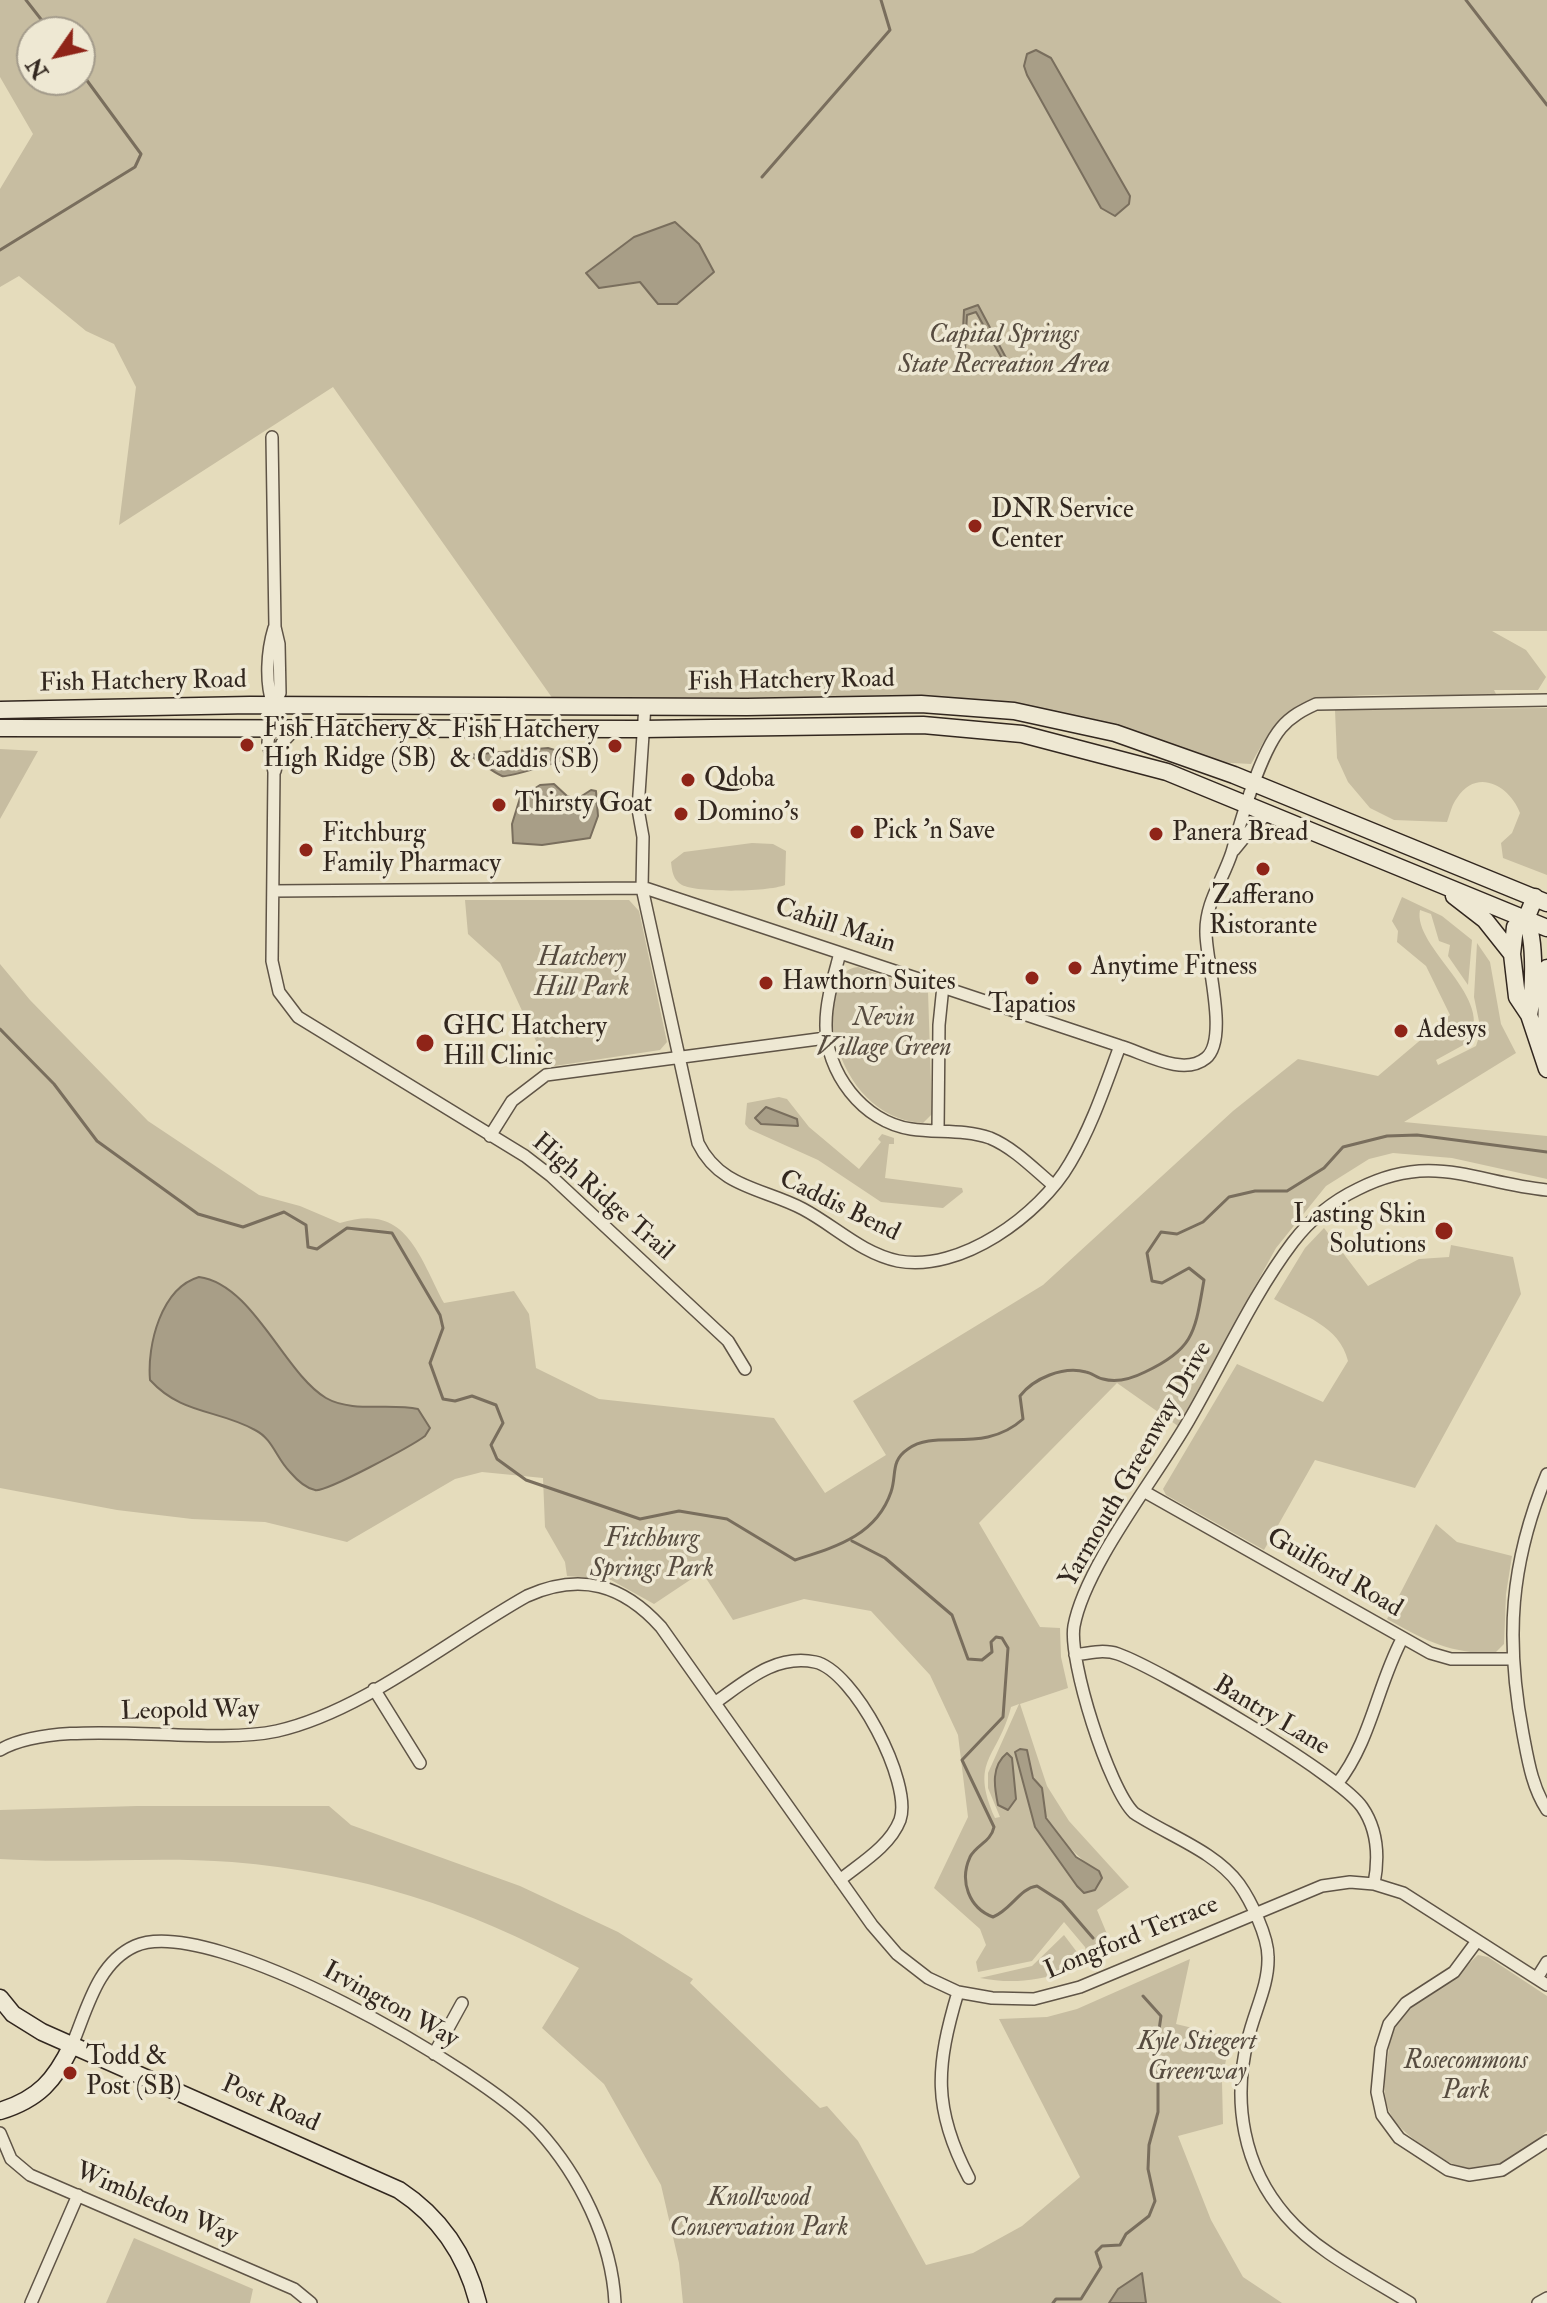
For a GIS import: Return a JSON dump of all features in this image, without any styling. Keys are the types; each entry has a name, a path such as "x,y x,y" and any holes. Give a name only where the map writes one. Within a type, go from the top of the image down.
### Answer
{"main road":[{"name":"Fish Hatchery Road","path":"0,710 921,704 1014,711 1115,733 1255,783 1541,900"},
{"name":"Fish Hatchery Road","path":"0,728 972,728 1070,744 1167,772 1547,928"},
{"path":"1442,883 1485,920 1512,954"},
{"path":"1541,900 1515,927 1512,954 1517,997 1529,1015 1547,1068"},
{"path":"1526,919 1533,934 1533,997 1529,1015"},
{"path":"1547,968 1544,1008 1547,1068"},
{"name":"Post Road","path":"0,1998 24,2023 399,2190 429,2213 449,2237 470,2278 478,2303"},
{"path":"0,2111 20,2105 47,2088 72,2045"}],"street":[{"name":"High Ridge Trail","path":"272,437 275,627 279,644 280,693 273,706 268,742 274,772 274,972 279,992 293,1012 551,1176 728,1341 745,1369"},
{"name":"Cahill Main","path":"273,891 642,888 1182,1066 1197,1064 1215,1047 1217,1038 1207,922 1210,904 1231,853 1246,803 1282,726 1298,712 1316,704 1547,700"},
{"name":"Caddis Bend","path":"645,705 638,809 643,837 642,888 698,1143 715,1169 743,1186 796,1205 861,1247 884,1257 922,1263 964,1253 1017,1219 1053,1185 1069,1164 1097,1109 1120,1046"},
{"name":"High Ridge Trail","path":"274,772 282,743 295,729"},
{"name":"Cahill Main","path":"1231,853 1256,823 1270,813"},
{"path":"840,953 827,1004 826,1038 842,1081 864,1107 898,1126 990,1139 1022,1159 1053,1185"},
{"path":"938,1131 939,1025 943,986"},
{"path":"490,1136 512,1101 546,1075 826,1038"},
{"name":"Yarmouth Greenway Drive","path":"1410,2303 1315,2242 1286,2216 1261,2179 1241,2118 1240,2079 1269,1954 1239,1884 1228,1872 1134,1813 1122,1802 1113,1785 1075,1655 1074,1628 1086,1592 1278,1264 1294,1241 1334,1203 1380,1180 1436,1169 1547,1190"},
{"path":"1547,1474 1519,1565 1511,1659 1528,1760 1547,1810"},
{"name":"Guilford Road","path":"1145,1492 1402,1639 1451,1659 1511,1659"},
{"name":"Longford Terrace","path":"555,1587 591,1584 623,1594 635,1601 661,1627 840,1880 897,1954 928,1978 958,1992 992,1998 1047,1998 1322,1886 1350,1882 1374,1884 1403,1893 1542,1982"},
{"name":"Leopold Way","path":"0,1750 43,1737 273,1732 330,1714 517,1601 555,1587"},
{"path":"1337,1784 1363,1745 1378,1689 1402,1639"},
{"name":"Bantry Lane","path":"1075,1655 1109,1652 1131,1660 1272,1740 1337,1784 1364,1809 1374,1831 1377,1852 1374,1884"},
{"path":"716,1702 771,1665 797,1661 821,1664 851,1688 896,1768 903,1799 895,1830 881,1847 840,1880"},
{"path":"374,1689 420,1763"},
{"name":"Irvington Way","path":"72,2045 106,1968 134,1947 161,1939 210,1951 306,1984 434,2054 508,2101 566,2164 594,2218 607,2255 615,2303"},
{"path":"1477,1941 1454,1972 1406,2003 1389,2024 1381,2049 1377,2092 1382,2115 1399,2138 1448,2170 1469,2175 1502,2170 1547,2141"},
{"path":"1542,1982 1547,1962"},
{"path":"958,1992 945,2036 939,2083 946,2129 969,2178"},
{"path":"434,2054 462,2003"},
{"name":"Wimbledon Way","path":"0,2133 5,2148 20,2168 294,2289 311,2302"},
{"path":"31,2303 78,2195"},
{"path":"1538,2303 1547,2298"}],"green space":[{"name":"Capital Springs State Recreation Area","path":"0,0 1547,0 1547,631 1492,631 1526,650 1546,677 1538,690 1494,690 1497,696 1362,695 1312,701 1296,707 1281,719 1251,764 1214,762 1126,729 1046,710 924,698 553,699 333,387 119,525 136,387 114,344 86,331 19,276 0,287 0,189 33,134 0,77"},
{"path":"1547,708 1547,875 1503,858 1501,843 1512,833 1520,813 1501,788 1483,782 1474,783 1454,803 1447,822 1394,820 1370,808 1348,782 1337,758 1335,710"},
{"path":"0,749 38,751 0,819"},
{"path":"752,843 773,844 786,851 785,885 749,890 690,888 677,881 674,875 671,862 684,852"},
{"name":"Fitchburg Springs Park","path":"1402,897 1442,916 1472,940 1468,985 1448,956 1450,945 1439,941 1431,914 1420,910 1421,925 1428,941 1464,992 1472,1009 1474,1026 1467,1043 1436,1060 1438,1065 1476,1046 1481,1031 1474,997 1477,943 1490,962 1501,1024 1516,1053 1404,1122 1547,1136 1547,1179 1452,1158 1393,1153 1369,1159 1326,1186 1276,1248 1178,1426 1117,1383 979,1523 1040,1627 1060,1628 1061,1657 1068,1688 1020,1704 1047,1786 1069,1821 1129,1887 1097,1910 1115,1953 1098,1960 1066,1972 1033,1979 998,1981 980,1978 1032,1966 1064,1935 1083,1960 1088,1957 1085,1947 1064,1922 1032,1961 978,1972 976,1962 986,1945 980,1929 934,1888 968,1817 958,1735 930,1675 871,1611 804,1599 733,1620 702,1572 654,1604 611,1580 567,1576 565,1562 545,1527 543,1478 482,1472 455,1479 347,1542 265,1522 192,1519 117,1510 0,1488 0,964 30,1000 148,1121 259,1195 300,1206 340,1223 362,1218 395,1226 417,1251 444,1303 514,1291 529,1314 536,1368 599,1399 774,1418 825,1493 886,1455 853,1401 1043,1285 1233,1111 1298,1059 1378,1076 1450,1015 1426,966 1397,942 1398,931 1392,921","holes":["1019,1704 988,1773 988,1788 1000,1817 995,1818 988,1798 985,1771 1011,1707","1016,1753 1042,1788 1046,1818 1059,1838 1102,1878 1095,1890 1077,1886 1035,1827"]},
{"name":"Hatchery Hill Park","path":"465,900 629,900 639,911 667,1042 660,1050 548,1067 500,963 468,934"},
{"name":"Nevin Village Green","path":"858,967 928,991 932,1114 923,1123 891,1115 867,1097 848,1072 837,1045 832,1017 834,992 843,975"},
{"path":"779,1097 787,1099 809,1127 859,1169 881,1142 878,1139 882,1134 894,1138 894,1144 889,1144 885,1178 962,1188 963,1192 943,1208 881,1202 818,1160 749,1129 745,1124 747,1103"},
{"path":"1324,1228 1368,1286 1419,1259 1449,1257 1451,1245 1513,1257 1521,1294 1415,1488 1315,1460 1264,1550 1166,1495 1163,1489 1237,1364 1323,1402 1348,1361 1344,1349 1328,1330 1274,1299 1305,1248"},
{"path":"1436,1524 1457,1542 1512,1556 1506,1594 1504,1644 1496,1652 1452,1649 1387,1619"},
{"path":"329,1806 351,1825 520,1886 618,1932 693,1979 690,1983 820,2108 827,2106 858,2141 926,2265 973,2253 1022,2226 1080,2177 999,2019 1047,2017 1077,2009 1190,1959 1176,2024 1230,2037 1222,2082 1223,2124 1178,2136 1211,2220 1243,2277 1282,2303 1146,2303 1142,2274 1118,2289 1109,2303 683,2303 679,2263 661,2185 604,2084 542,2028 579,1968 495,1927 453,1911 412,1896 325,1875 280,1867 203,1860 0,1859 0,1810"},
{"name":"Rosecommons Park","path":"1478,1955 1488,1957 1547,1996 1547,2131 1509,2159 1476,2169 1450,2163 1407,2134 1387,2106 1385,2080 1390,2040 1400,2019 1420,2000 1456,1977"},
{"path":"134,2238 253,2289 250,2303 106,2303"}],"shaded area":[{"path":"1036,50 1051,58 1130,196 1129,204 1115,216 1101,208 1027,75 1024,66 1027,54"},
{"path":"675,222 699,244 714,272 677,304 658,304 640,282 599,288 586,273 634,237"},
{"path":"978,305 1013,371 1010,373 976,312 967,315 964,367 961,367 964,310"},
{"path":"548,748 568,754 569,758 506,776 469,755"},
{"path":"554,784 567,796 577,799 591,790 596,791 598,816 590,838 542,845 513,843 512,824 520,798 540,785"},
{"path":"766,1107 797,1119 798,1126 761,1124 755,1118"},
{"path":"199,1277 218,1283 236,1295 296,1370 326,1398 347,1405 418,1409 430,1428 425,1436 351,1477 315,1490 304,1485 285,1467 261,1434 241,1423 187,1406 162,1391 150,1380 154,1335 166,1305 175,1293"},
{"path":"1027,1750 1033,1778 1042,1788 1046,1818 1076,1857 1099,1871 1102,1878 1095,1890 1084,1893 1077,1886 1035,1827 1015,1752"},
{"path":"1007,1753 1012,1758 1016,1799 1008,1810 998,1805 995,1784 998,1764"},
{"path":"1142,2273 1146,2303 1109,2303 1118,2289"}],"waterway":[{"path":"26,0 38,16"},
{"path":"762,177 890,30 881,0"},
{"path":"1466,0 1547,105"},
{"path":"0,250 135,167 141,154 96,93"},
{"path":"0,1029 54,1084 97,1141 198,1214 243,1227 284,1212 306,1225 308,1247 317,1249 347,1228 392,1233 440,1315 443,1328 430,1363 443,1399 455,1401 472,1396 496,1405 503,1423 491,1445 497,1459 526,1480 640,1519 679,1511 727,1519 795,1560 839,1544 865,1529 884,1507 893,1486 899,1458 919,1443 976,1439 1008,1430 1023,1419 1020,1396 1050,1375 1077,1371 1108,1380 1125,1379 1162,1364 1174,1355 1195,1325 1204,1280 1189,1268 1162,1283 1152,1281 1147,1253 1161,1232 1177,1234 1203,1222 1229,1197 1255,1191 1287,1191 1324,1168 1343,1147 1387,1136 1417,1135 1547,1152"},
{"path":"852,1541 885,1558 952,1615 968,1659 982,1660 992,1652 991,1642 996,1637 1002,1638 1008,1648 1003,1717 962,1760 994,1827 990,1836 970,1857 967,1866 966,1884 972,1900 993,1917 1025,1891 1037,1886 1062,1902 1093,1938"},
{"path":"1143,1996 1161,2016 1159,2030"},
{"path":"1053,2303 1056,2299 1081,2299 1101,2267 1096,2252 1102,2246 1120,2245 1126,2234 1149,2216 1155,2201 1148,2169 1149,2145 1158,2112 1158,2050"}],"place":[{"name":"DNR Service Center","path":"975,526"},
{"name":"Fish Hatchery & High Ridge (SB)","path":"247,745"},
{"name":"Fish Hatchery & Caddis (SB)","path":"615,746"},
{"name":"Qdoba","path":"688,780"},
{"name":"Thirsty Goat","path":"499,805"},
{"name":"Domino's","path":"681,814"},
{"name":"Pick 'n Save","path":"857,832"},
{"name":"Panera Bread","path":"1156,834"},
{"name":"Fitchburg Family Pharmacy","path":"306,850"},
{"name":"Zafferano Ristorante","path":"1263,869"},
{"name":"Anytime Fitness","path":"1075,968"},
{"name":"Tapatios","path":"1032,978"},
{"name":"Hawthorn Suites","path":"766,983"},
{"name":"Adesys","path":"1401,1031"},
{"name":"GHC Hatchery Hill Clinic","path":"425,1043"},
{"name":"Lasting Skin Solutions","path":"1444,1231"},
{"name":"Todd & Post (SB)","path":"70,2073"}],"park label":[{"name":"Kyle Stiegert Greenway","path":"1197,2058"},
{"name":"Knollwood Conservation Park","path":"759,2214"}]}
